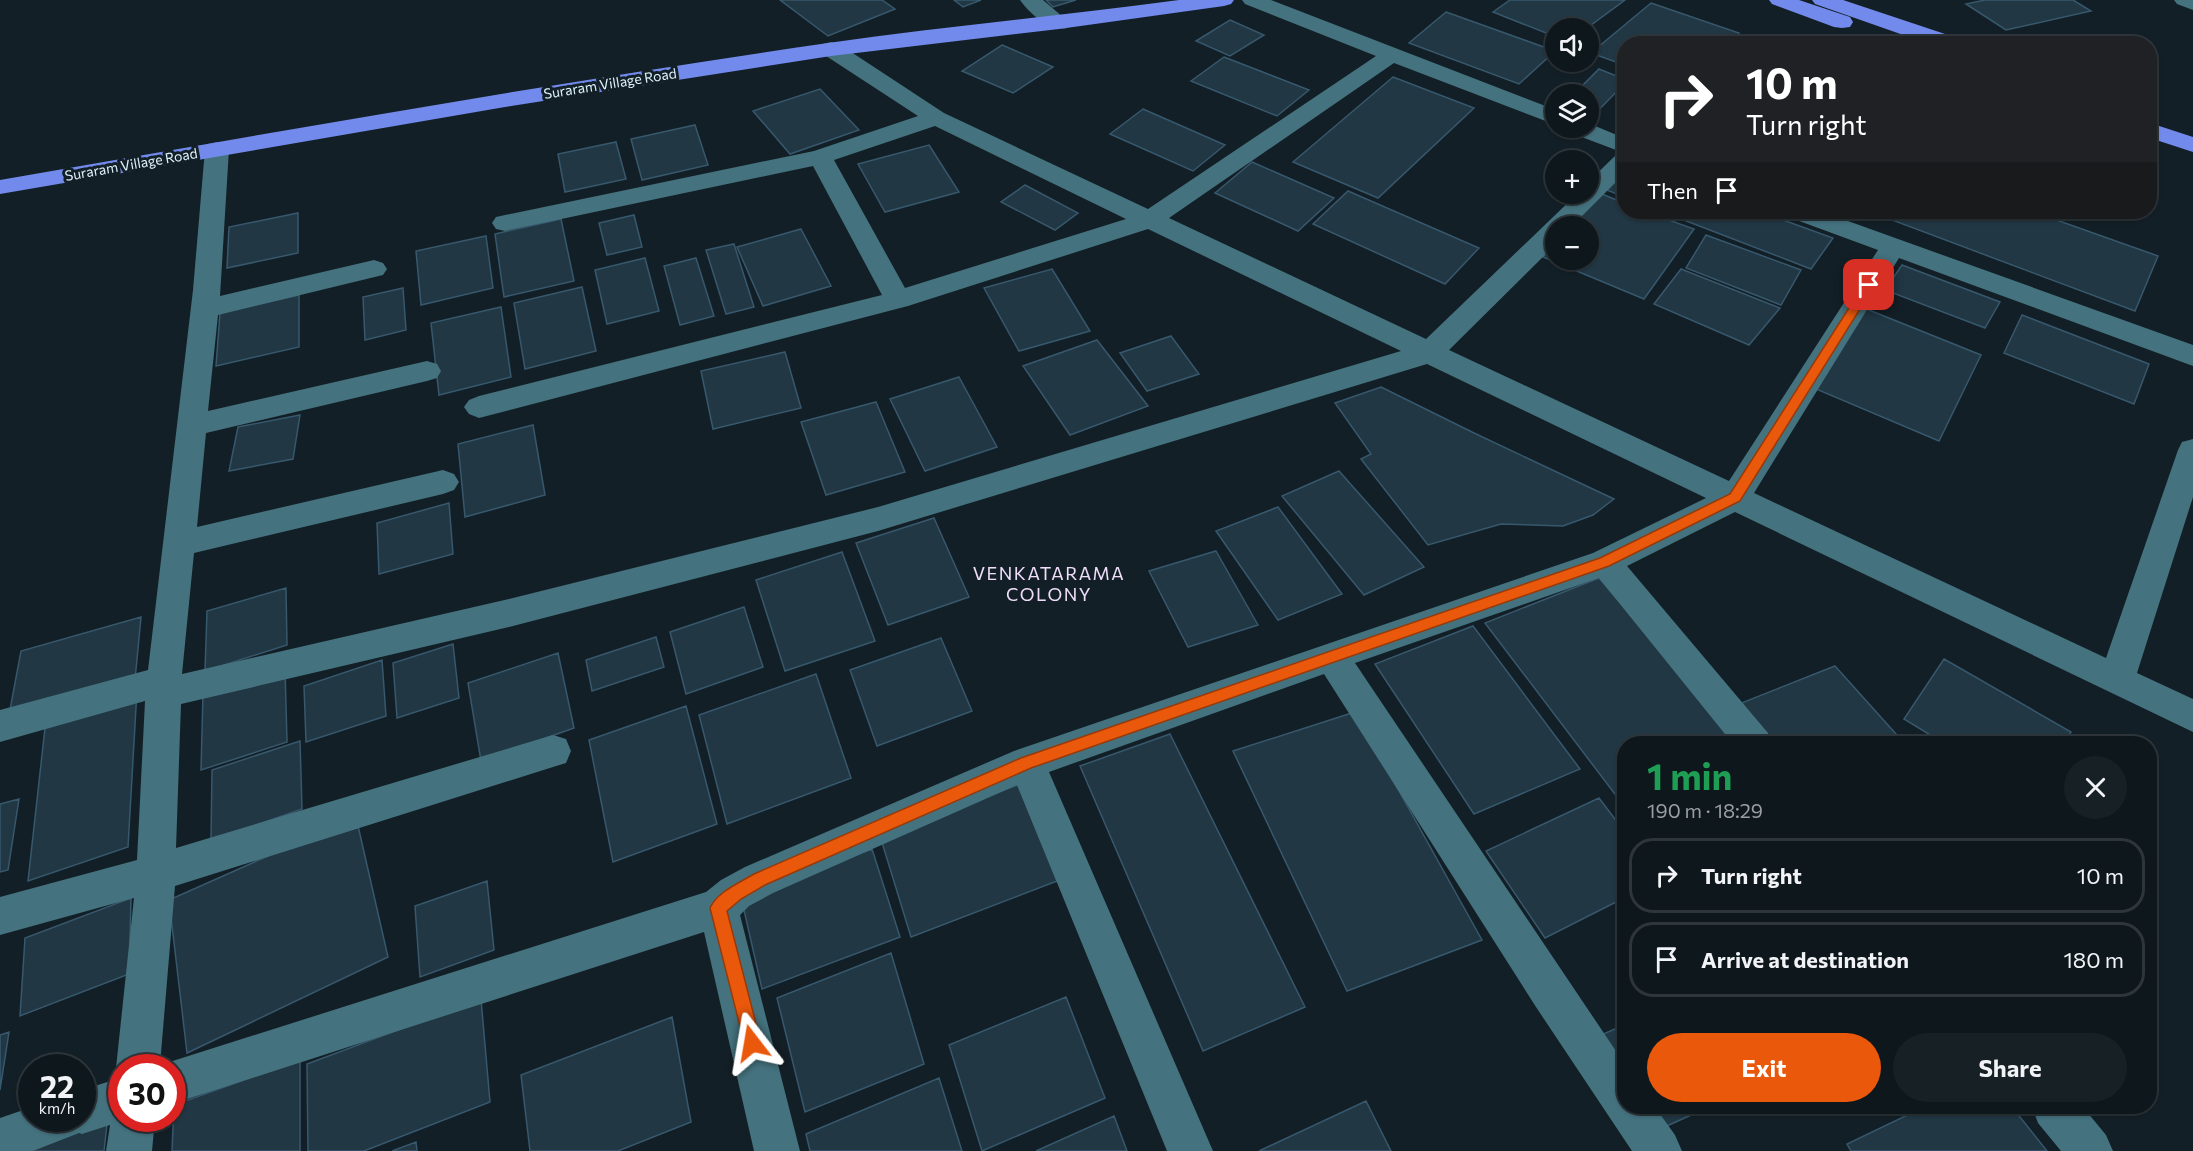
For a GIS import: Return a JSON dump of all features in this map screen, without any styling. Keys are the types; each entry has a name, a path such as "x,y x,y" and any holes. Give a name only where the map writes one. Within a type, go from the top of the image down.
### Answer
{"main road":[{"name":"Suraram Village Road","path":"0,186 505,100 831,48 1059,22 1224,0"},
{"path":"1779,0 1881,36"},
{"path":"1822,0 1929,36"},
{"path":"2157,111 2193,124"},
{"path":"2157,132 2193,145"}],"street":[{"path":"1030,0 1059,22"},
{"path":"1252,0 1545,114"},
{"path":"2184,0 2193,4"},
{"path":"831,48 936,118 2193,716"},
{"path":"479,407 898,300 1149,220 1393,54"},
{"path":"506,223 820,157 936,118"},
{"path":"1599,136 1617,143"},
{"path":"139,1054 156,873 164,687 205,309 217,149"},
{"path":"820,157 898,300"},
{"path":"1569,216 1617,168"},
{"path":"1819,219 2193,356"},
{"path":"0,726 164,687 513,612 878,519 1429,353 1545,240"},
{"path":"186,1078 718,908 735,893 759,880 1027,763 1605,562 1735,498 1893,247"},
{"path":"205,309 374,269"},
{"path":"191,426 427,371"},
{"path":"2116,680 2193,450"},
{"path":"180,544 442,483"},
{"path":"1605,562 1748,736"},
{"path":"1332,657 1617,1090"},
{"path":"0,916 156,873 553,751"},
{"path":"1027,763 1190,1151"},
{"path":"718,908 777,1151"},
{"path":"1634,1114 1659,1151"},
{"path":"2060,1114 2090,1151"},
{"path":"0,1140 24,1132"},
{"path":"129,1151 131,1132"}],"building":[{"path":"780,0 882,0 895,9 828,36"},
{"path":"954,0 981,0 963,7"},
{"path":"1046,0 1076,0 1053,7"},
{"path":"1510,0 1625,0 1599,19 1545,18 1545,33 1493,12"},
{"path":"1985,0 2073,0 2091,11 2006,30 1966,4"},
{"path":"1651,3 1739,33 1737,36 1617,36 1617,62 1599,56 1599,46"},
{"path":"1446,12 1545,47 1545,60 1519,84 1409,43"},
{"path":"1230,20 1264,35 1230,56 1196,41"},
{"path":"1002,45 1053,67 1013,93 962,71"},
{"path":"1224,57 1309,90 1277,116 1191,81"},
{"path":"1599,69 1617,76 1617,91 1599,110 1599,84 1584,84 1596,72 1599,72"},
{"path":"1393,77 1474,108 1378,198 1293,162"},
{"path":"820,89 859,130 790,154 753,111"},
{"path":"1143,109 1225,145 1193,171 1110,134"},
{"path":"695,125 708,165 642,180 631,139"},
{"path":"616,142 626,179 565,192 558,154"},
{"path":"929,145 959,192 885,212 858,164"},
{"path":"1252,162 1334,198 1298,231 1215,193"},
{"path":"1617,178 1617,194 1607,190"},
{"path":"1025,185 1078,213 1055,230 1001,202"},
{"path":"1348,191 1479,248 1445,284 1313,224"},
{"path":"1602,194 1617,200 1617,219 1666,219 1694,229 1644,299 1574,270 1599,270 1599,216 1581,216 1592,204 1599,204 1599,197"},
{"path":"298,213 298,253 227,268 229,227"},
{"path":"634,215 642,247 607,255 599,223"},
{"path":"561,219 574,281 504,297 495,234"},
{"path":"1681,219 1780,219 1833,238 1811,269"},
{"path":"2054,219 2158,256 2135,311 1892,220"},
{"path":"801,229 831,286 763,306 737,247"},
{"path":"1706,235 1801,270 1781,305 1686,268"},
{"path":"486,236 493,288 421,305 416,251"},
{"path":"734,244 754,307 726,314 706,250"},
{"path":"645,258 659,311 607,324 595,270"},
{"path":"696,258 714,316 680,325 664,266"},
{"path":"1902,265 2000,302 1985,328 1885,290"},
{"path":"1052,269 1090,331 1019,351 984,288"},
{"path":"1681,269 1780,308 1749,345 1654,304"},
{"path":"582,287 596,351 525,369 514,303"},
{"path":"403,288 406,330 365,340 363,297"},
{"path":"299,295 299,347 216,366 220,313"},
{"path":"501,307 511,377 439,395 431,323"},
{"path":"1864,308 1981,355 1939,441 1816,389"},
{"path":"2022,315 2149,364 2134,404 2004,353"},
{"path":"1171,336 1199,374 1147,391 1120,353"},
{"path":"1097,340 1148,406 1070,435 1023,366"},
{"path":"785,352 801,408 713,429 701,371"},
{"path":"959,377 997,447 925,471 890,399"},
{"path":"1381,387 1614,499 1593,515 1563,526 1501,524 1428,545 1361,459 1371,454 1335,403"},
{"path":"876,402 905,472 826,495 801,422"},
{"path":"300,415 293,459 229,471 238,427"},
{"path":"533,425 545,495 465,517 458,444"},
{"path":"1339,471 1424,567 1364,595 1282,496"},
{"path":"449,503 453,554 379,574 377,523"},
{"path":"1278,507 1342,594 1278,620 1216,531"},
{"path":"934,518 969,597 888,625 856,543"},
{"path":"1216,551 1258,625 1188,647 1149,571"},
{"path":"842,552 875,641 785,671 756,580"},
{"path":"1599,578 1733,736 1617,736 1617,797 1485,623"},
{"path":"286,588 287,645 205,671 207,611"},
{"path":"744,607 763,667 686,694 670,632"},
{"path":"141,617 135,680 9,715 21,651"},
{"path":"1473,626 1580,769 1474,814 1375,664"},
{"path":"656,637 664,667 592,691 586,660"},
{"path":"941,638 972,711 877,746 850,670"},
{"path":"453,644 459,698 397,718 393,663"},
{"path":"558,653 574,728 481,761 468,683"},
{"path":"1944,659 2071,732 2069,736 1932,736 1904,719"},
{"path":"382,660 386,716 306,742 304,686"},
{"path":"1835,666 1898,736 1766,736 1739,704"},
{"path":"285,668 287,742 201,770 203,694"},
{"path":"816,674 851,778 727,824 699,715"},
{"path":"137,690 128,847 28,881 46,719"},
{"path":"686,706 717,824 613,862 589,740"},
{"path":"1355,712 1482,940 1347,991 1233,751"},
{"path":"1170,734 1305,1007 1203,1051 1080,766"},
{"path":"300,741 302,809 211,841 212,770"},
{"path":"1018,785 1057,881 911,937 880,836"},
{"path":"1599,798 1617,822 1617,902 1545,938 1486,851"},
{"path":"19,799 8,870 0,872 0,804"},
{"path":"356,817 388,957 187,1053 169,900"},
{"path":"872,849 900,937 762,989 741,897"},
{"path":"487,881 494,950 420,977 415,906"},
{"path":"131,898 129,974 20,1016 25,938"},
{"path":"891,953 924,1064 805,1112 777,998"},
{"path":"1066,997 1105,1098 982,1151 949,1045"},
{"path":"481,999 490,1102 364,1151 308,1151 307,1064"},
{"path":"672,1017 691,1122 618,1151 530,1151 521,1075"},
{"path":"1617,1028 1617,1062 1601,1035"},
{"path":"9,1032 0,1090 0,1035"},
{"path":"300,1060 300,1151 172,1151 173,1132 186,1132 186,1101"},
{"path":"939,1078 962,1151 810,1151 806,1134"},
{"path":"1366,1101 1391,1151 1259,1151"},
{"path":"1648,1114 1693,1114 1658,1130"},
{"path":"1909,1114 2018,1114 2047,1151 1851,1151 1847,1144"},
{"path":"108,1115 104,1151 6,1151 60,1132 96,1132 96,1119"},
{"path":"1114,1116 1127,1151 1036,1151"},
{"path":"416,1142 417,1151 392,1151"}],"district":[{"name":"VENKATARAMA COLONY","path":"1049,583"}],"route":[{"path":"752,1043 718,908 735,893 759,880 1027,763 1605,562 1735,498 1869,285"}]}
